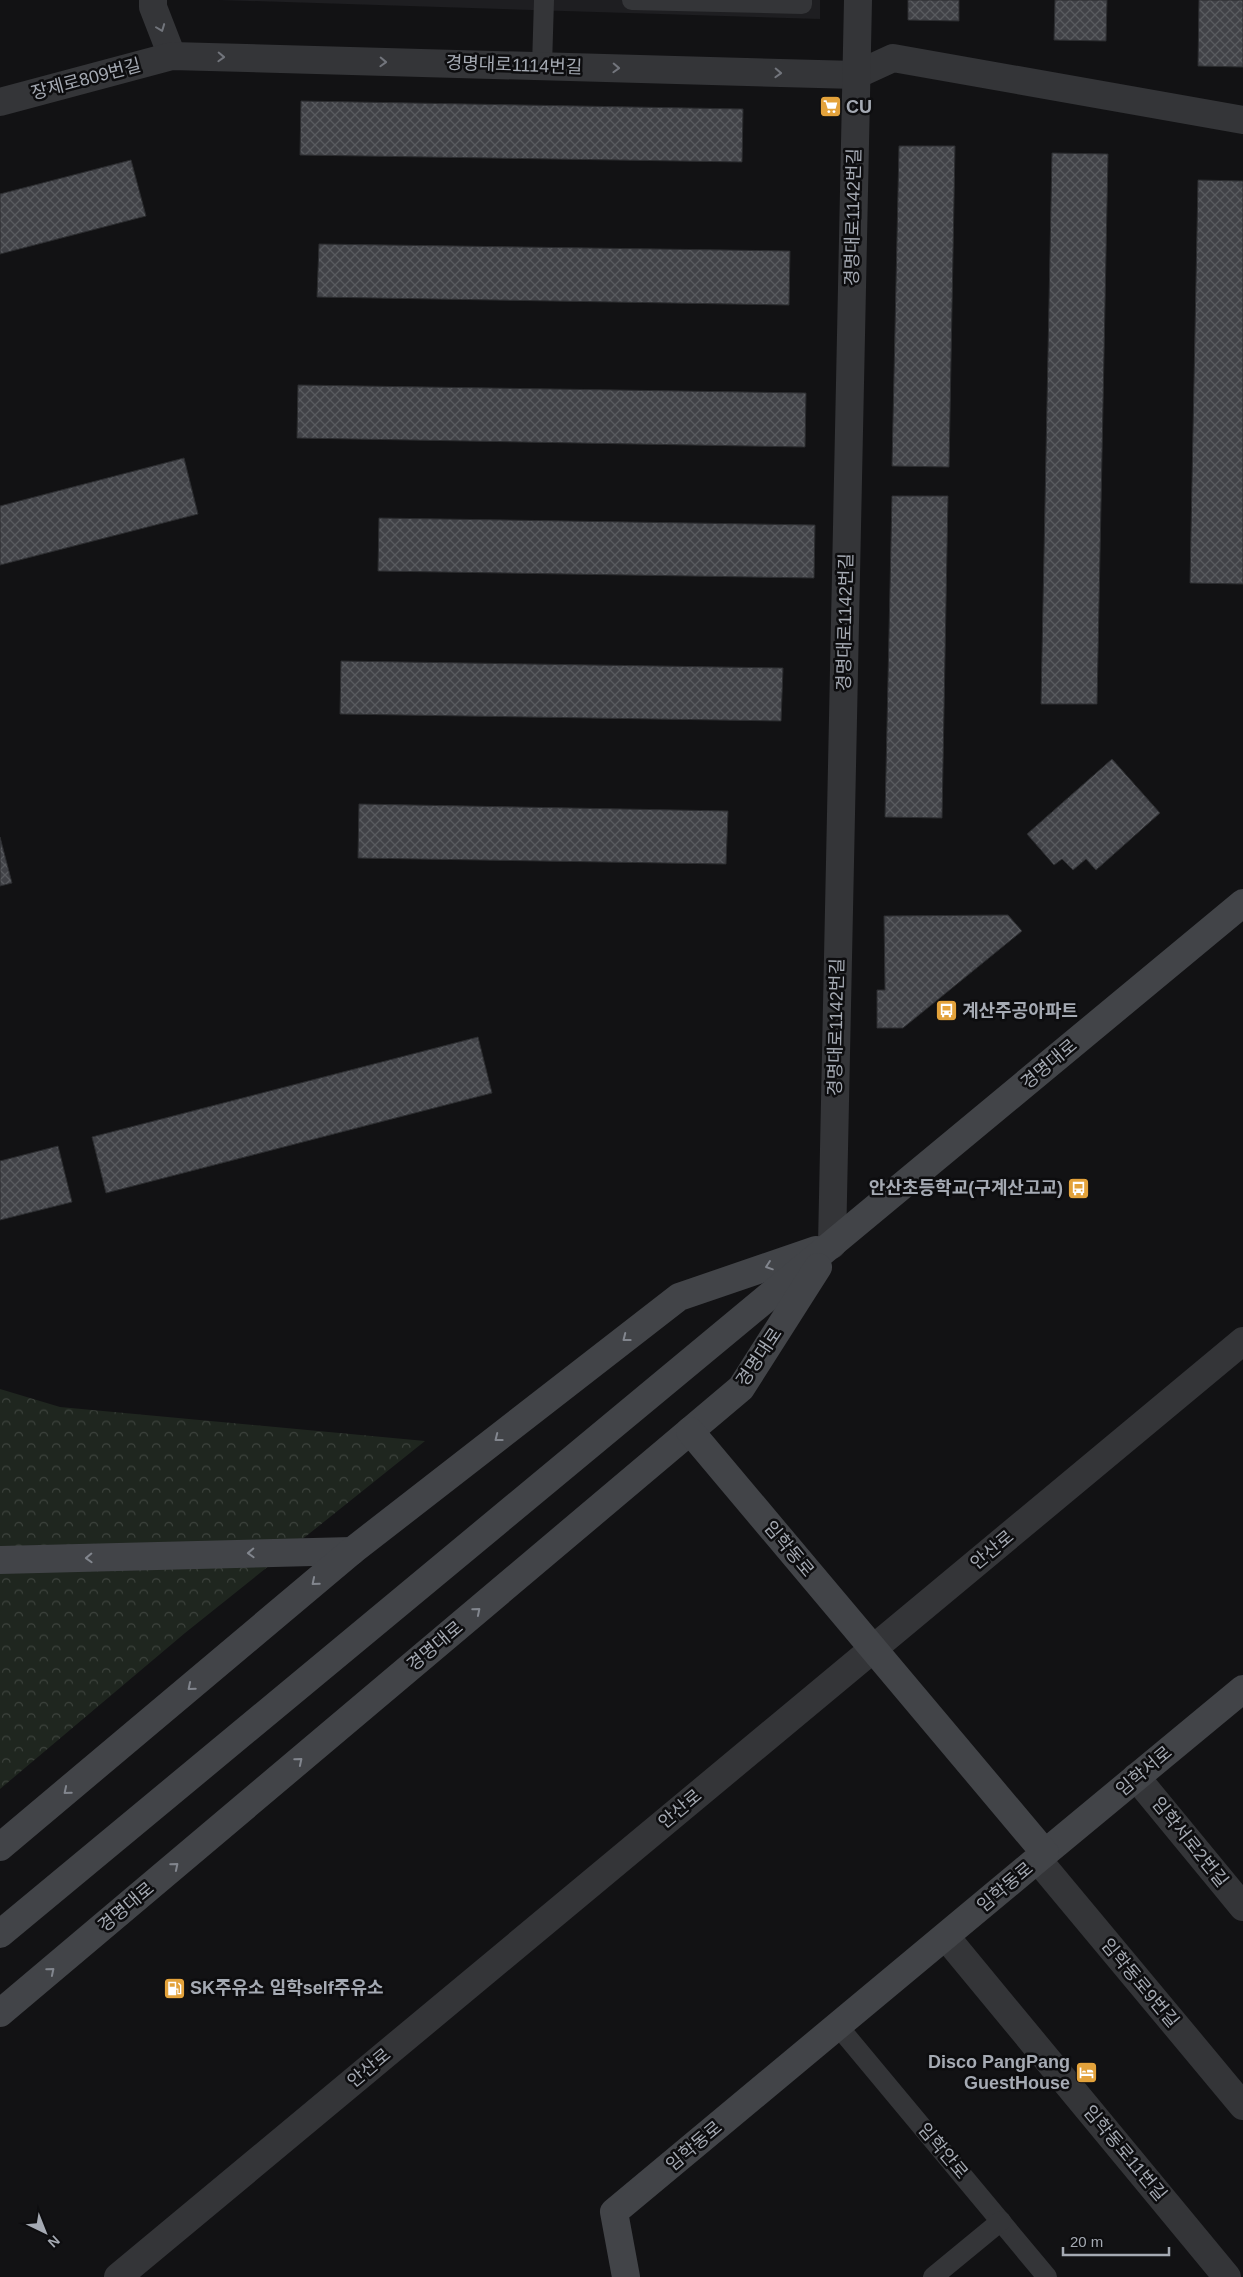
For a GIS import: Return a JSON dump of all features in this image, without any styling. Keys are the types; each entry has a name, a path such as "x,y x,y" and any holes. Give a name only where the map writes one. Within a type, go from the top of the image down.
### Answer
{"street":[{"path":"153,0 153,7 172,56"},
{"name":"경명대로1142번길","path":"832,1245 858,0"},
{"name":"경명대로1114번길","path":"172,56 856,75"},
{"name":"장제로809번길","path":"0,102 172,56"},
{"path":"856,75 893,58 1243,120"},
{"name":"경명대로","path":"0,1934 1243,903"},
{"name":"경명대로","path":"0,2013 741,1388 832,1245"},
{"name":"경명대로","path":"0,1848 352,1550 679,1297 832,1245"},
{"name":"안산로","path":"118,2277 1243,1341"},
{"name":"임학동로","path":"626,2277 614,2212 1042,1856 873,1648 690,1430"},
{"path":"0,1560 352,1550"},
{"name":"임학서로","path":"1042,1856 1243,1689"},
{"name":"임학서로2번길","path":"1136,1777 1243,1907"},
{"name":"임학동로9번길","path":"1042,1856 1243,2106"},
{"name":"임학동로11번길","path":"946,1937 1227,2277"},
{"path":"0,1992 27,1992"}],"lane":[{"path":"542,66 544,0"},
{"path":"632,0 802,4 802,0"},
{"name":"임학안로","path":"838,2026 1047,2277"},
{"path":"933,2277 1001,2221"}],"shaded area":[{"path":"219,0 820,0 820,19"}],"green space":[{"path":"0,1389 60,1407 425,1441 185,1633 0,1789"}],"building":[{"path":"908,0 959,0 959,21 908,20"},
{"path":"1055,0 1107,0 1106,41 1054,40"},
{"path":"1199,0 1243,0 1243,67 1198,66"},
{"path":"301,101 743,109 742,162 300,155"},
{"path":"899,146 955,146 949,467 892,466"},
{"path":"1052,153 1108,154 1097,704 1041,704"},
{"path":"131,160 146,216 0,254 0,194"},
{"path":"1198,180 1243,181 1243,584 1190,583"},
{"path":"319,244 790,251 789,305 317,297"},
{"path":"298,385 806,393 805,447 297,438"},
{"path":"184,458 198,514 0,565 0,506"},
{"path":"892,496 948,496 942,818 885,817"},
{"path":"379,518 815,525 814,578 378,571"},
{"path":"341,661 783,668 781,721 340,714"},
{"path":"1112,759 1160,813 1096,870 1086,859 1073,870 1062,859 1054,865 1027,834"},
{"path":"359,804 728,811 726,864 358,858"},
{"path":"0,837 12,883 0,886"},
{"path":"1008,915 1022,931 903,1028 877,1028 877,990 885,990 884,916"},
{"path":"478,1037 492,1093 106,1193 92,1137"},
{"path":"58,1146 72,1202 0,1220 0,1161"}],"place":[{"name":"CU","path":"830,107"},
{"name":"계산주공아파트","path":"946,1011"},
{"name":"안산초등학교(구계산고교)","path":"1079,1188"},
{"name":"SK주유소 임학self주유소","path":"174,1988"},
{"name":"Disco PangPang GuestHouse","path":"1086,2072"}]}
